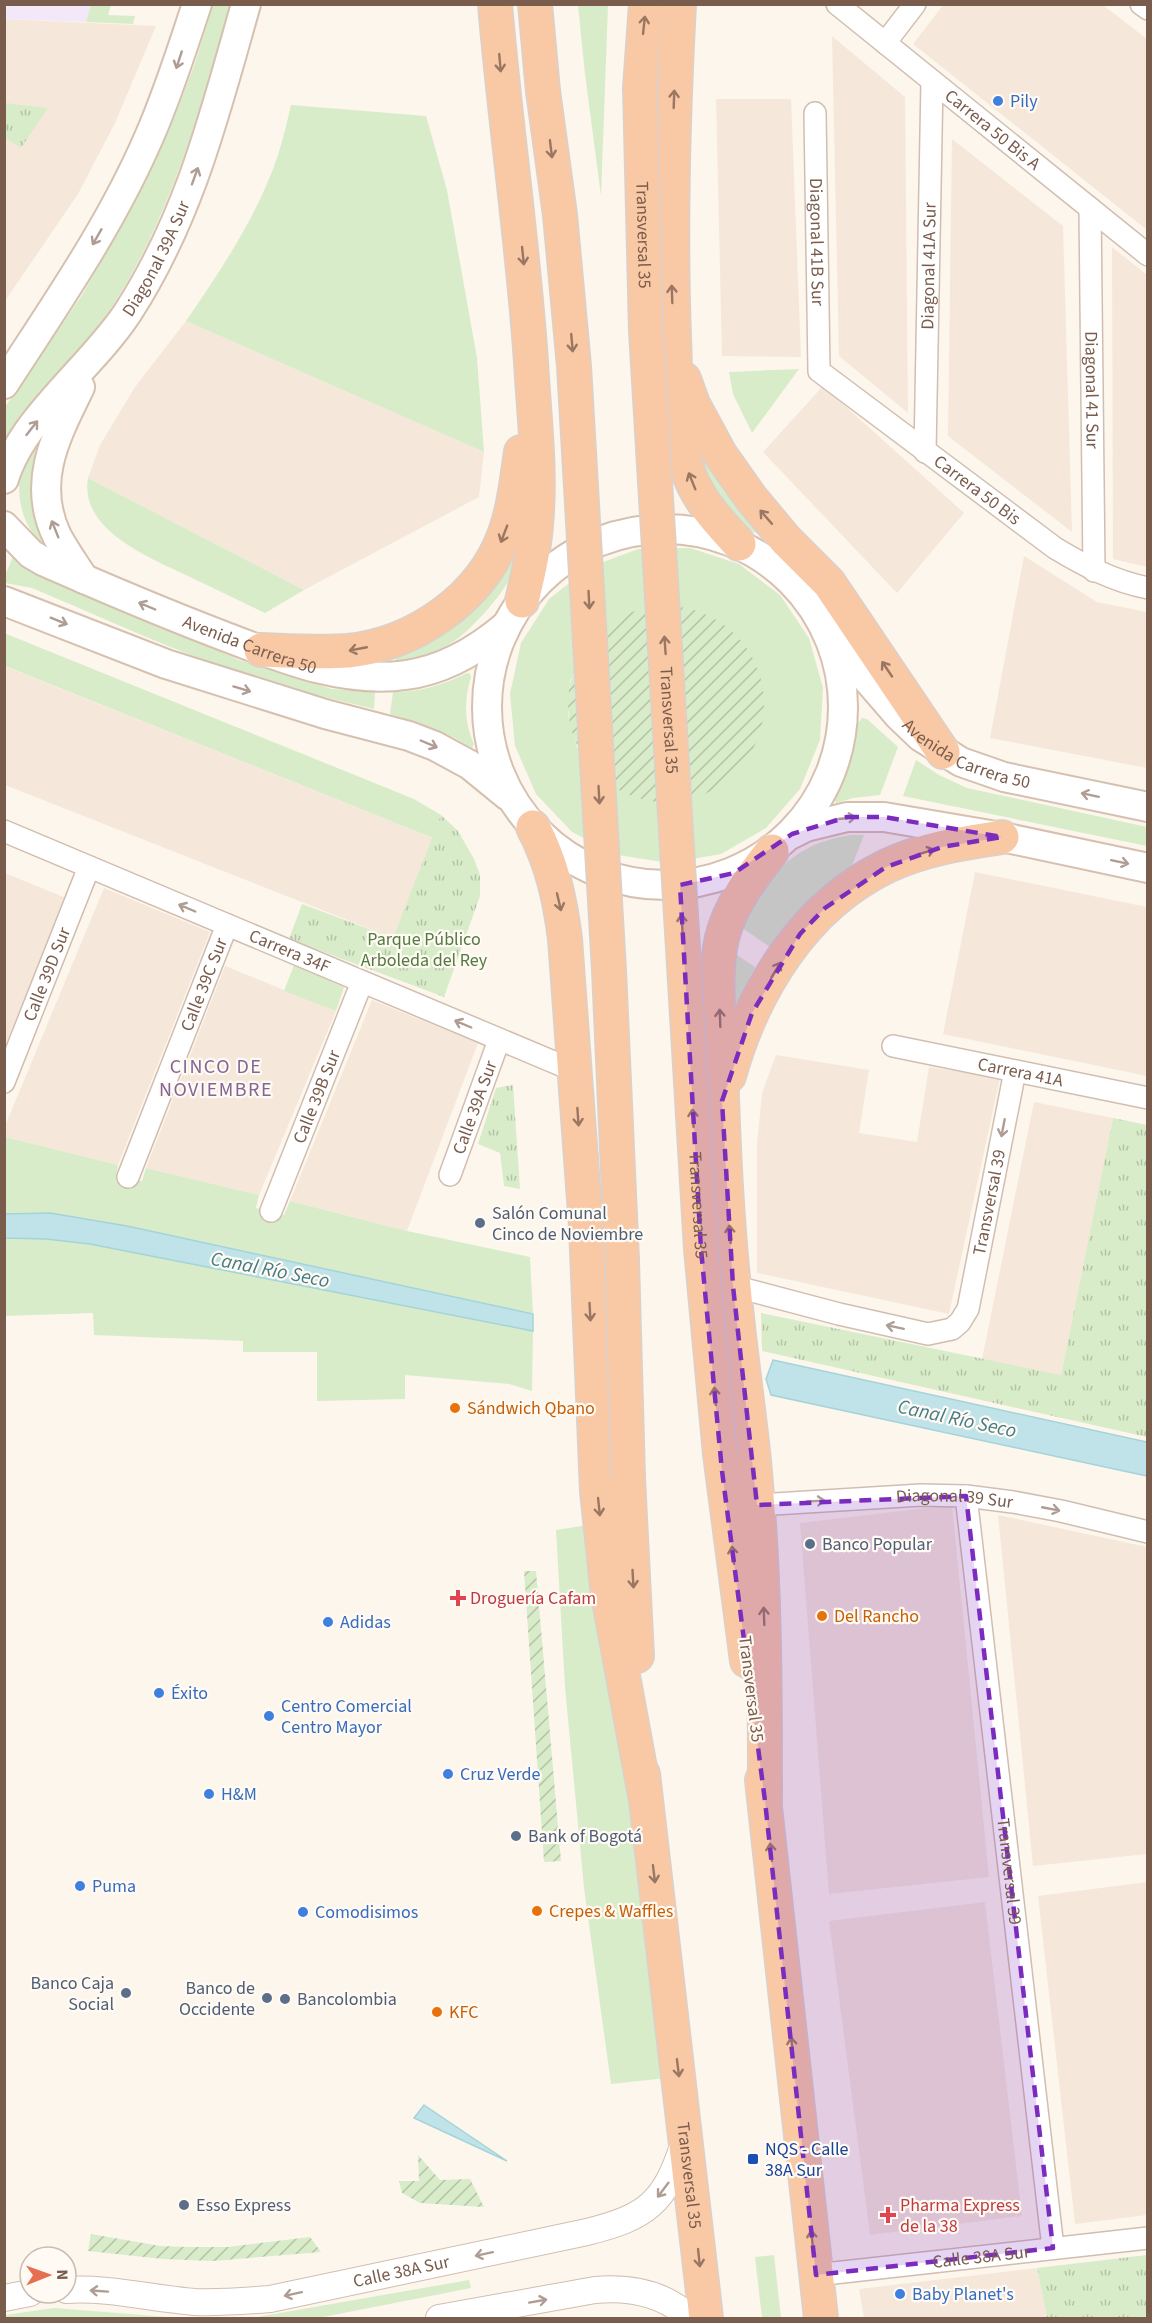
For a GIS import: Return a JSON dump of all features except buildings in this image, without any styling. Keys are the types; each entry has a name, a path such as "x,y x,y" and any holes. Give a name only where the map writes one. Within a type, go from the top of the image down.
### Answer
{"highway":[{"path":"495,4 502,89 523,255 537,483 536,525 515,613"},
{"name":"Transversal 35","path":"535,4 543,91 560,215 575,378 609,970 622,1260 628,1478 645,1795 706,2319"},
{"name":"Transversal 35","path":"646,4 640,88 646,342 701,1249 720,1454 765,1801 821,2319"},
{"path":"679,4 672,199 677,413 682,451 689,474 708,509 739,544"},
{"path":"675,352 693,404 720,454 758,507 786,540 829,583 943,752"},
{"path":"261,650 317,652 350,650 380,644 402,637 444,614 471,589 492,560 505,535 511,513 523,436 531,360"},
{"path":"533,827 548,858 561,910 586,1227 597,1491 608,1595 645,1795"},
{"path":"722,1101 735,1055 752,1013 776,970 800,934 825,908 886,867 942,847 1002,837"},
{"path":"765,1801 765,1628 757,1504 733,1286 722,1101 718,975 721,940 726,923 738,899 782,842"}],"main road":[{"path":"4,384 75,275 112,212 148,139 172,79 197,4"},
{"name":"Diagonal 39A Sur","path":"4,479 26,435 95,356 127,314 173,231 204,152 246,4"},
{"path":"84,579 53,526 47,503 46,478 54,443 95,356"},
{"name":"Avenida Carrera 50","path":"4,526 31,554 84,579 261,650 312,667 351,675 407,675 439,667 480,647 515,613 550,571 583,549 620,534 661,528 700,532 739,544 774,566 804,596 826,631 891,708 921,737 943,752 974,767 1004,777 1148,807"},
{"path":"4,601 186,670 314,711 418,739 470,765 513,801 533,827 566,856 605,876 648,886 692,885 734,873 806,827 847,817 884,817 1002,837 1148,868"},
{"path":"513,801 495,759 488,714 492,668 515,613"},
{"path":"782,842 814,805 831,773 841,738 842,692 838,665 826,631"}],"street":[{"name":"Carrera 50 Bis A","path":"837,4 1148,255"},
{"path":"885,43 915,4"},
{"path":"1141,4 1148,9"},
{"name":"Diagonal 41A Sur","path":"925,452 932,81"},
{"name":"Diagonal 41B Sur","path":"814,113 819,370"},
{"name":"Diagonal 41 Sur","path":"1090,208 1094,571"},
{"name":"Carrera 50 Bis","path":"819,370 1055,548 1094,571 1148,588"},
{"name":"Carrera 34F","path":"4,831 575,1071"},
{"name":"Calle 39D Sur","path":"4,1082 90,867"},
{"name":"Calle 39C Sur","path":"128,1177 227,925"},
{"name":"Calle 39B Sur","path":"271,1211 362,982"},
{"name":"Calle 39A Sur","path":"450,1175 500,1040"},
{"name":"Carrera 41A","path":"893,1046 1148,1098"},
{"name":"Transversal 39","path":"733,1286 838,1314 928,1334 952,1329 960,1323 968,1309 1015,1071"},
{"name":"Transversal 39","path":"966,1496 1053,2248"},
{"name":"Diagonal 39 Sur","path":"757,1504 966,1496 1052,1509 1148,1532"},
{"name":"Calle 38A Sur","path":"78,2291 195,2302 270,2299 617,2225 644,2212 665,2191 675,2172 686,2138"},
{"name":"Calle 38A Sur","path":"816,2276 1148,2238"},
{"path":"439,2319 615,2289 654,2295 681,2309 690,2319"}],"highlighted area":[{"path":"847,817 884,817 1002,837 942,847 886,867 825,908 800,934 752,1013 722,1101 733,1286 757,1505 966,1496 1053,2248 816,2275 765,1801 722,1471 701,1249 680,885 734,873 792,834"}],"shaded area":[{"path":"944,4 1103,5 1147,39 1147,230 913,44"},
{"path":"5,5 91,5 86,22 5,19"},
{"path":"5,19 156,26 115,123 78,194 5,301"},
{"path":"832,36 905,97 908,413 839,356"},
{"path":"716,99 791,99 801,357 722,356"},
{"path":"952,139 1063,226 1072,532 948,436"},
{"path":"1112,247 1147,275 1147,567 1113,559"},
{"path":"186,321 484,452 479,497 304,590 88,478 100,445 135,387"},
{"path":"823,386 964,513 897,593 763,452"},
{"path":"1024,556 1097,602 1147,612 1147,768 990,738"},
{"path":"4,666 433,838 393,938 5,785"},
{"path":"975,872 1147,907 1147,1076 943,1034"},
{"path":"5,873 66,898 5,1046"},
{"path":"104,888 210,932 118,1165 5,1137 5,1126"},
{"path":"225,966 336,1011 259,1195 146,1168"},
{"path":"372,1000 478,1043 407,1231 290,1201"},
{"path":"776,1055 869,1070 859,1133 917,1142 929,1067 1000,1078 949,1314 757,1273 757,1145 762,1093"},
{"path":"1034,1102 1113,1118 1061,1375 982,1359"},
{"path":"952,1505 989,1877 829,1894 800,1523"},
{"path":"998,1515 1147,1547 1147,1854 1033,1866"},
{"path":"1147,1882 1147,2215 1075,2224 1038,1896"},
{"path":"985,1902 1022,2216 870,2235 829,1921"},
{"path":"1037,2268 1047,2318 864,2318 859,2289"}],"green space":[{"path":"91,5 111,5 108,15 135,16 133,24 86,22"},
{"path":"213,5 231,5 182,160 152,234 134,270 101,323 30,406 5,441 5,407 82,295 128,214 174,118 195,63"},
{"path":"578,5 608,5 601,196 585,74"},
{"path":"5,103 48,108 21,148 5,138"},
{"path":"291,105 426,116 447,190 477,358 484,452 186,321 225,262 260,199 278,155"},
{"path":"799,369 752,433 733,394 729,372"},
{"path":"55,417 59,552 41,542 29,527 19,492 25,455 36,438"},
{"path":"692,436 765,537 746,529 707,485"},
{"path":"88,478 304,590 265,613 156,561 106,528 95,513 88,497"},
{"path":"526,523 513,573 484,614 464,634 440,650 396,661 394,653"},
{"path":"690,548 739,564 780,595 809,638 823,688 820,740 800,789 766,828 721,854 669,863 618,855 572,832 536,794 515,746 510,694 521,643 549,599 590,567 638,549","holes":["583,650 597,775 577,747 568,715 570,681"]},
{"path":"13,554 48,575 239,660 332,689 375,692 374,709 295,690 221,667 32,588 5,583"},
{"path":"666,606 685,608 703,614 720,623 735,635 747,650 756,667 762,685 764,704 762,723 756,741 747,758 735,773 720,785 703,794 685,800 666,802 647,800 629,794 612,785 597,773 585,758 576,741 570,723 568,704 570,685 576,667 585,650 597,635 612,623 629,614 647,608"},
{"path":"4,633 414,799 441,815 433,838 5,666"},
{"path":"467,673 471,677 466,711 468,727 474,744 472,748 427,726 390,714 393,692 431,687"},
{"path":"862,718 867,719 898,747 880,795 853,798 836,803 833,797 850,761 858,723"},
{"path":"916,760 939,775 967,788 1147,827 1147,846 903,796"},
{"name":"Parque Público Arboleda del Rey","path":"441,815 458,831 480,875 480,896 444,997 289,939 302,904 393,938"},
{"path":"851,835 864,835 848,876 803,912 770,947 738,925 772,878 796,855 829,840"},
{"path":"731,951 755,967 735,1007 731,1009"},
{"path":"294,965 344,987 336,1011 284,991"},
{"path":"513,1085 520,1189 504,1186 500,1153 478,1144 496,1088"},
{"path":"1113,1118 1147,1125 1147,1437 762,1351 761,1313 1061,1375"},
{"path":"5,1137 118,1165 116,1175 142,1181 146,1168 259,1195 256,1208 284,1215 290,1201 407,1231 530,1257 533,1314 127,1226 50,1213 5,1214"},
{"path":"4,1238 46,1239 90,1244 533,1331 532,1391 509,1384 405,1375 405,1399 317,1401 317,1352 243,1352 243,1341 94,1335 93,1313 5,1316"},
{"path":"594,1524 667,2078 611,2084 584,1888 565,1687 556,1530"},
{"path":"524,1571 536,1571 561,1861 544,1862"},
{"path":"418,2155 440,2180 470,2179 484,2207 420,2203 402,2193 399,2181 419,2181"},
{"path":"91,2234 160,2246 188,2247 228,2247 310,2237 321,2252 213,2261 163,2259 88,2251"},
{"path":"774,2255 781,2318 762,2318 755,2257"},
{"path":"1147,2255 1147,2318 1047,2318 1037,2268"},
{"path":"469,2280 471,2288 318,2318 251,2318"},
{"path":"54,2308 181,2318 5,2318 5,2315"}],"water":[{"name":"Canal Río Seco","path":"50,1213 127,1226 533,1314 533,1331 90,1244 46,1239 5,1238 5,1214"},
{"name":"Canal Río Seco","path":"773,1360 1147,1442 1147,1476 771,1395 766,1379"},
{"path":"424,2105 507,2161 414,2118"}],"place":[{"name":"Pily","path":"998,101"},
{"name":"Salón Comunal Cinco de Noviembre","path":"480,1223"},
{"name":"Sándwich Qbano","path":"455,1408"},
{"name":"Banco Popular","path":"810,1544"},
{"name":"Droguería Cafam","path":"458,1598"},
{"name":"Del Rancho","path":"822,1616"},
{"name":"Adidas","path":"328,1622"},
{"name":"Éxito","path":"159,1693"},
{"name":"Centro Comercial Centro Mayor","path":"269,1716"},
{"name":"Cruz Verde","path":"448,1774"},
{"name":"H&M","path":"209,1794"},
{"name":"Bank of Bogotá","path":"516,1836"},
{"name":"Puma","path":"80,1886"},
{"name":"Crepes & Waffles","path":"537,1911"},
{"name":"Comodisimos","path":"303,1912"},
{"name":"Banco Caja Social","path":"126,1993"},
{"name":"Banco de Occidente","path":"267,1998"},
{"name":"Bancolombia","path":"285,1999"},
{"name":"KFC","path":"437,2012"},
{"name":"NQS - Calle 38A Sur","path":"753,2159"},
{"name":"Esso Express","path":"184,2205"},
{"name":"Pharma Express de la 38","path":"888,2215"},
{"name":"Baby Planet's","path":"900,2294"}],"district":[{"name":"CINCO DE NOVIEMBRE","path":"216,1078"}]}
